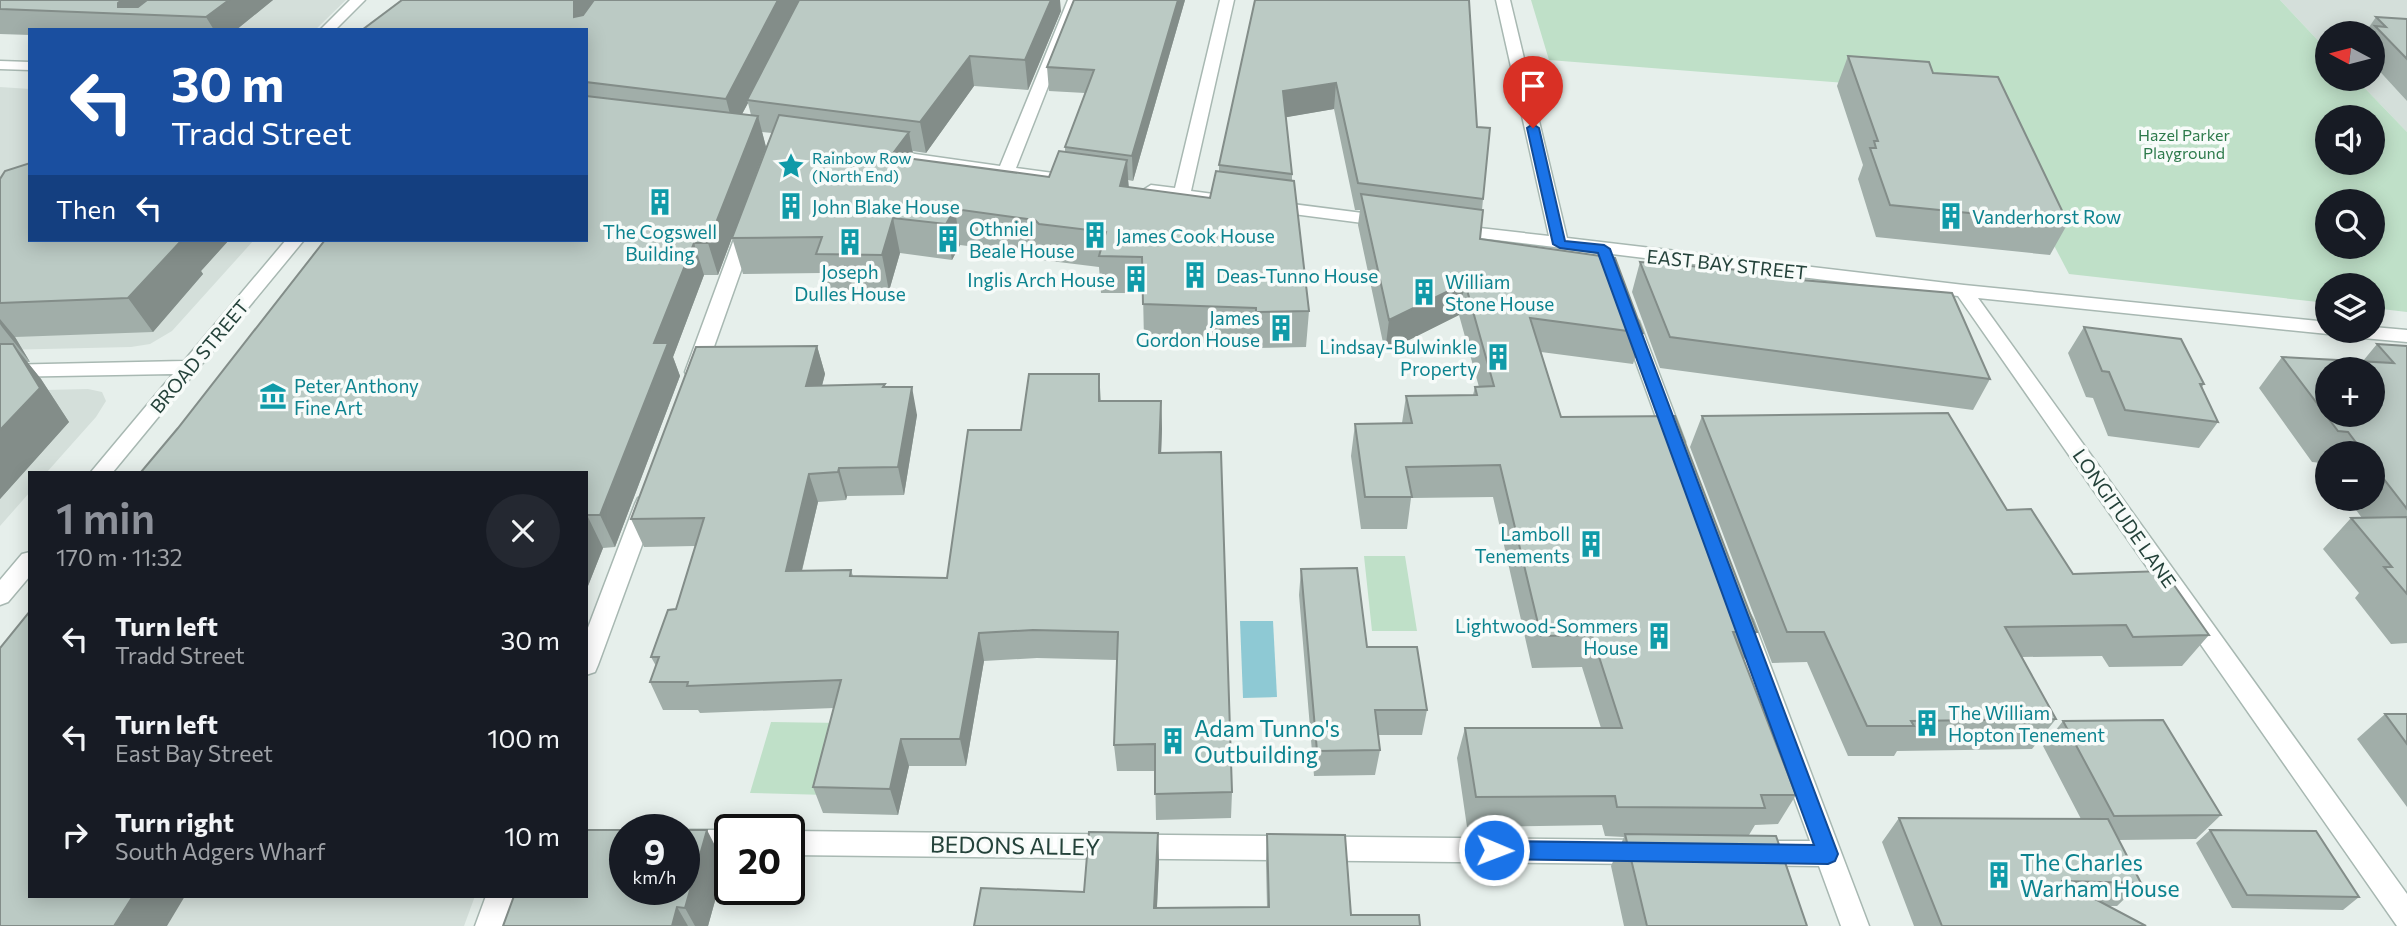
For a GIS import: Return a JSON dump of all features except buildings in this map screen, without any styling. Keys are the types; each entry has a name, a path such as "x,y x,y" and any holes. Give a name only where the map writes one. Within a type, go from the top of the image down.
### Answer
{"street":[{"path":"329,28 358,0"},
{"path":"1006,171 1075,0"},
{"path":"1182,194 1227,0"},
{"path":"1503,0 1560,244"},
{"path":"0,65 28,66"},
{"path":"876,154 1097,183"},
{"path":"1136,188 1400,223"},
{"path":"687,392 752,216"},
{"name":"EAST BAY STREET","path":"1440,229 1964,291 2315,327"},
{"name":"BROAD STREET","path":"103,471 293,242"},
{"path":"1604,249 1612,274"},
{"name":"LONGITUDE LANE","path":"1964,291 2407,917"},
{"path":"1623,301 1684,464"},
{"path":"2385,334 2407,336"},
{"path":"0,371 190,367"},
{"path":"588,660 650,491"},
{"path":"0,596 28,562"},
{"path":"1735,605 1855,926"},
{"name":"BEDONS ALLEY","path":"805,843 1670,852"},
{"path":"1724,853 1828,854"},
{"path":"489,926 499,898"}],"shaded area":[{"path":"197,0 346,0 317,28 161,28"},
{"path":"2280,0 2407,0 2407,132 2385,109 2385,105 2381,105 2368,91 2385,91 2385,21 2315,21 2315,37"},
{"path":"0,87 28,89 28,242 252,242 172,331 150,344 131,347 0,350"},
{"path":"88,389 102,392 106,401 96,417 48,471 28,471 28,494 0,526 0,391"},
{"path":"0,660 28,898 474,898 464,926 0,926"}],"green space":[{"name":"Hazel Parker Playground","path":"1531,0 2280,0 2315,37 2315,91 2368,91 2381,105 2315,105 2315,175 2385,175 2385,109 2407,132 2407,312 2385,309 2385,273 2315,273 2315,302 2069,274 1974,93 1549,60"},
{"path":"1364,556 1405,556 1417,631 1372,631"},
{"path":"771,722 844,723 827,795 750,793"}],"water":[{"path":"1240,621 1273,621 1277,697 1243,698"}],"place":[{"name":"Rainbow Row (North End)","path":"791,166"},
{"name":"The Cogswell Building","path":"660,202"},
{"name":"John Blake House","path":"791,206"},
{"name":"Vanderhorst Row","path":"1951,216"},
{"name":"James Cook House","path":"1095,235"},
{"name":"Othniel Beale House","path":"948,239"},
{"name":"Joseph Dulles House","path":"850,242"},
{"name":"Deas-Tunno House","path":"1195,275"},
{"name":"Inglis Arch House","path":"1136,279"},
{"name":"William Stone House","path":"1424,292"},
{"name":"James Gordon House","path":"1281,328"},
{"name":"Lindsay-Bulwinkle Property","path":"1498,357"},
{"name":"Peter Anthony Fine Art","path":"273,396"},
{"name":"Lamboll Tenements","path":"1591,544"},
{"name":"Lightwood-Sommers House","path":"1659,636"},
{"name":"The William Hopton Tenement","path":"1927,723"},
{"name":"Adam Tunno's Outbuilding","path":"1173,741"},
{"name":"The Charles Warham House","path":"1999,875"}],"route":[{"path":"1494,850 1828,854 1604,249 1560,244 1533,128"}]}
